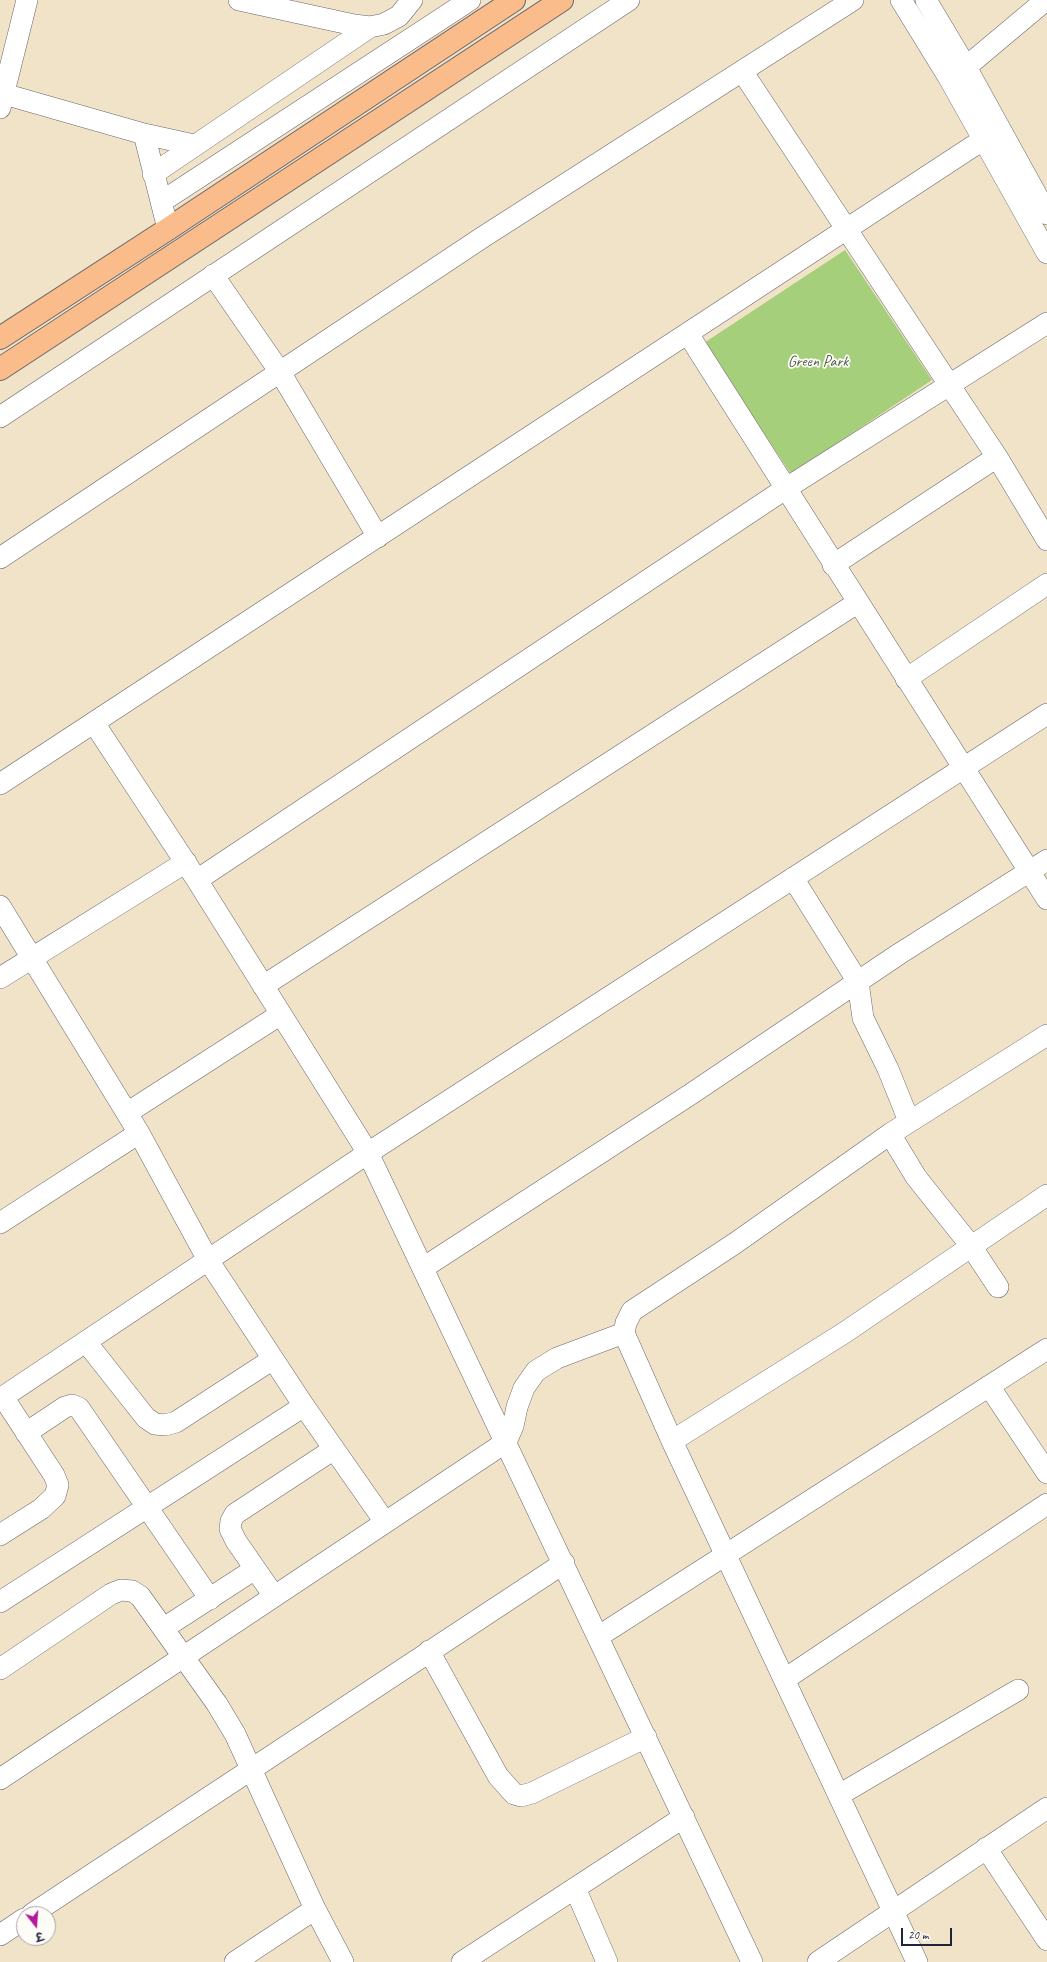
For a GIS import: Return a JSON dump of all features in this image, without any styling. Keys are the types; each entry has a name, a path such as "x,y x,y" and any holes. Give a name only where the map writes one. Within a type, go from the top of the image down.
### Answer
{"highway":[{"path":"0,338 168,229 514,0"},
{"path":"0,369 562,0"}],"street":[{"path":"27,0 2,101 194,145"},
{"path":"239,0 280,4 354,25 370,27 384,24 399,16 412,0"},
{"path":"161,202 470,0"},
{"path":"455,39 476,0"},
{"path":"0,417 629,0"},
{"path":"0,558 489,232 853,0"},
{"path":"901,0 957,73 1047,214"},
{"path":"926,0 984,139 1047,252"},
{"path":"957,73 1046,0"},
{"path":"153,174 370,27"},
{"path":"742,71 846,231 997,457 1047,540"},
{"path":"144,134 168,229"},
{"path":"0,784 846,231 984,139"},
{"path":"213,275 280,372 378,537"},
{"path":"197,880 785,489 1047,323"},
{"path":"688,334 785,489 1047,899"},
{"path":"834,565 997,457"},
{"path":"906,679 1047,584"},
{"path":"263,986 858,603"},
{"path":"0,1535 41,1509 55,1496 58,1485 54,1474 2,1398 368,1153 1047,714"},
{"path":"94,723 186,862 368,1153 599,1636 752,1962"},
{"path":"423,1268 691,1094 858,982 1047,860"},
{"path":"0,978 186,862"},
{"path":"793,878 858,982 863,1018 888,1069 909,1121"},
{"path":"0,906 139,1133 208,1260 304,1406 385,1522"},
{"path":"127,1113 281,1014"},
{"path":"918,1962 672,1441 624,1333 626,1323 632,1312 734,1244 909,1121 1047,1035"},
{"path":"0,1224 139,1133"},
{"path":"890,1134 916,1177 972,1246 998,1287"},
{"path":"672,1441 844,1333 1047,1195"},
{"path":"3,1771 184,1656 506,1442 513,1426 517,1407 524,1388 536,1371 557,1358 624,1333"},
{"path":"86,1342 146,1418 155,1424 165,1425 176,1422 273,1359"},
{"path":"599,1636 1047,1349"},
{"path":"989,1386 1047,1473"},
{"path":"26,1433 65,1406 72,1405 79,1408 210,1599"},
{"path":"0,1602 304,1406"},
{"path":"274,1596 255,1569 230,1528 231,1521 234,1514 334,1449"},
{"path":"785,1679 1047,1504"},
{"path":"44,1906 250,1768 564,1563"},
{"path":"164,1628 255,1569"},
{"path":"0,1669 111,1594 121,1590 132,1591 140,1596 184,1656 231,1728 315,1910 343,1962"},
{"path":"429,1650 498,1776 514,1794 521,1796 532,1793 646,1736"},
{"path":"839,1795 1018,1690"},
{"path":"818,1962 1047,1808"},
{"path":"462,1962 684,1817"},
{"path":"986,1848 1047,1940"},
{"path":"575,1888 607,1962"},
{"path":"235,1962 315,1910"},
{"path":"0,1935 16,1924"}],"green space":[{"name":"Green Park","path":"845,250 932,380 791,474 704,343"}]}
